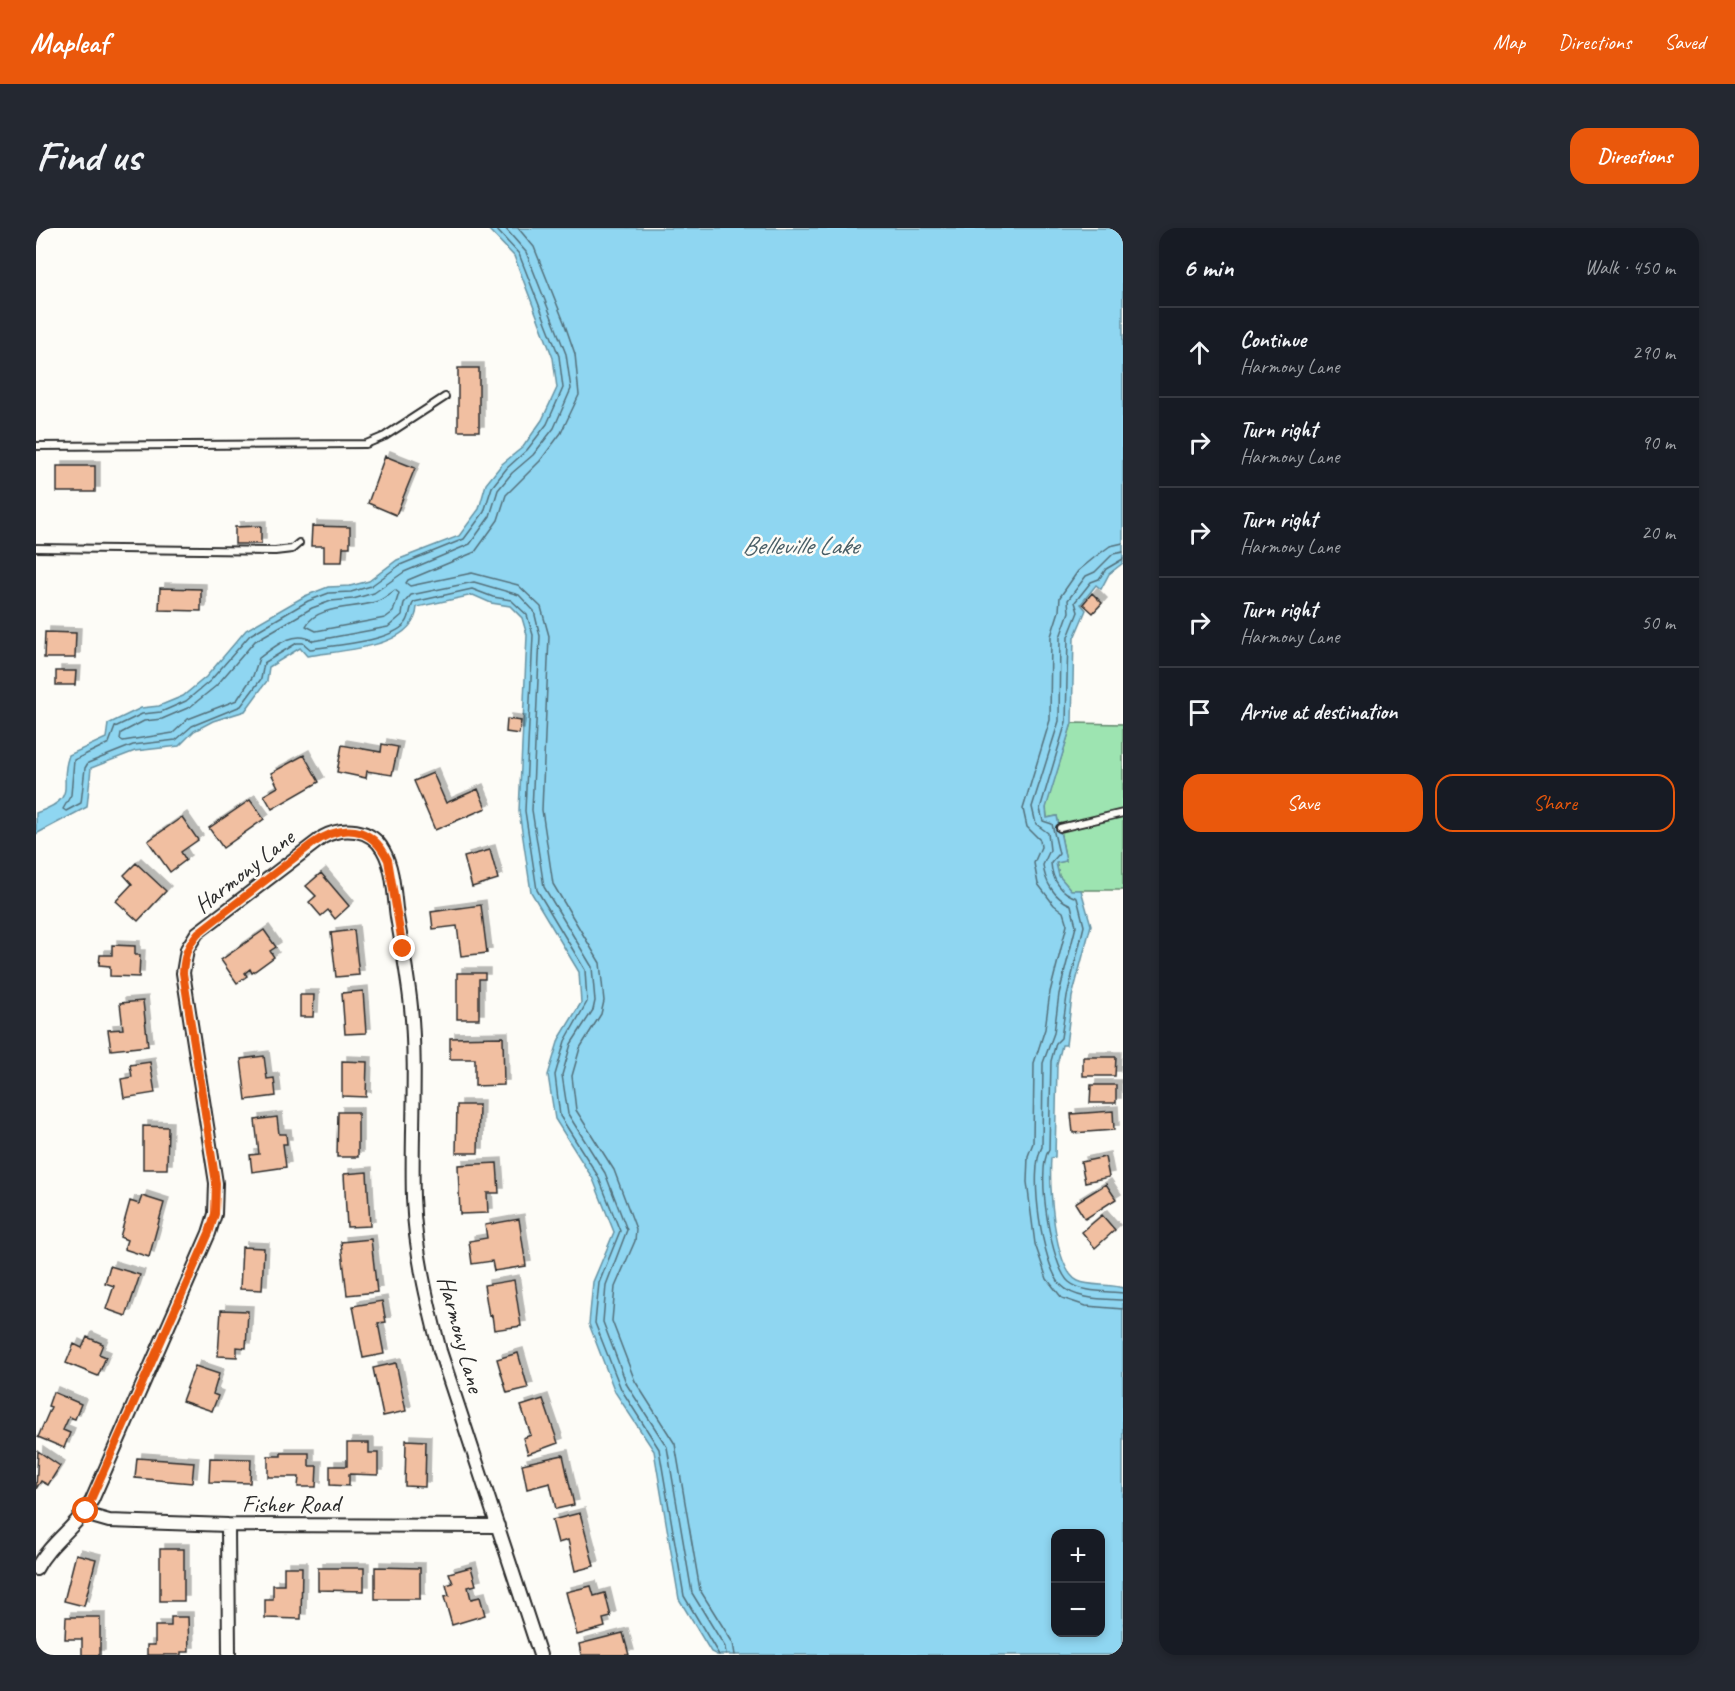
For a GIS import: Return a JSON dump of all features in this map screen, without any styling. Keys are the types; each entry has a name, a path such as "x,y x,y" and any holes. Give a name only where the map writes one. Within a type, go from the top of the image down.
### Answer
{"street":[{"name":"Harmony Lane","path":"36,1569 50,1548 86,1511 209,1233 215,1214 216,1183 183,973 187,950 198,933 312,844 330,833 346,830 371,837 382,848 388,860 411,1008 413,1198 420,1260 440,1351 540,1655"},
{"name":"Fisher Road","path":"86,1511 108,1521 228,1525 498,1526"},
{"path":"228,1525 230,1655"}],"lane":[{"path":"36,446 366,444 385,436 445,397"},
{"path":"36,548 275,551 292,549 299,543"},
{"path":"1060,828 1123,813"}],"green space":[{"path":"1072,723 1123,724 1123,890 1071,890 1059,876 1056,863 1066,861 1057,816 1047,818 1046,806"}],"water":[{"name":"Belleville Lake","path":"487,228 1123,228 1123,563 1109,574 1101,589 1096,585 1081,604 1086,610 1074,638 1072,723 1046,808 1047,818 1057,816 1066,861 1056,863 1059,876 1071,890 1081,890 1091,925 1072,997 1066,1045 1062,1045 1057,1065 1055,1157 1051,1158 1051,1186 1058,1243 1070,1273 1083,1283 1123,1288 1123,1655 717,1655 711,1652 679,1599 654,1451 615,1392 589,1324 593,1282 614,1232 593,1179 555,1119 548,1075 559,1039 581,1003 579,972 531,892 519,811 527,635 522,618 510,606 491,603 473,595 417,607 413,621 404,632 374,645 307,656 300,648 269,667 267,681 245,711 213,721 194,731 179,746 135,751 91,768 87,807 36,834 36,813 58,802 63,796 69,755 106,738 108,724 141,708 159,706 183,696 206,677 246,630 305,596 328,587 350,586 369,581 397,560 459,536 479,509 486,484 502,464 523,447 542,420 557,388 553,358 514,256"}],"building":[{"path":"458,368 479,368 479,431 458,431"},
{"path":"385,456 415,468 396,515 368,503"},
{"path":"57,466 95,466 95,492 57,492"},
{"path":"261,526 261,544 235,544 235,527"},
{"path":"312,526 350,527 350,547 343,547 342,562 324,562 324,546 311,546"},
{"path":"160,588 201,589 201,611 159,610"},
{"path":"1092,593 1102,603 1093,613 1083,604"},
{"path":"45,632 76,633 75,658 44,658"},
{"path":"56,671 76,671 75,685 56,685"},
{"path":"507,719 521,721 519,734 506,732"},
{"path":"382,744 398,747 392,775 367,771 366,778 337,772 342,745 381,752"},
{"path":"304,755 319,782 272,809 264,795 278,787 271,773"},
{"path":"433,773 446,803 478,789 486,808 435,830 414,781"},
{"path":"250,800 264,819 223,848 209,828"},
{"path":"182,817 198,840 181,852 186,860 170,872 148,841"},
{"path":"490,850 498,879 472,887 464,857"},
{"path":"136,863 166,891 138,921 116,901 132,884 124,875"},
{"path":"321,873 349,906 335,919 328,910 321,916 309,902 316,896 306,886"},
{"path":"481,905 487,953 461,956 457,926 433,929 431,912"},
{"path":"264,930 276,947 270,951 274,957 252,973 250,969 245,973 247,976 237,983 221,960"},
{"path":"354,930 359,975 336,977 331,933"},
{"path":"112,945 135,946 135,955 140,955 139,977 110,976 110,966 99,965 100,955 112,955"},
{"path":"457,973 485,973 485,979 479,979 479,1019 457,1019"},
{"path":"363,991 366,1033 345,1034 342,993"},
{"path":"300,995 314,995 313,1017 300,1017"},
{"path":"143,1001 148,1046 111,1050 108,1030 123,1029 120,1003"},
{"path":"503,1037 504,1085 475,1086 475,1059 450,1059 450,1038"},
{"path":"264,1056 267,1079 274,1078 276,1096 246,1100 241,1059"},
{"path":"1083,1057 1116,1057 1115,1076 1083,1076"},
{"path":"342,1061 367,1062 366,1097 342,1096"},
{"path":"150,1062 155,1093 124,1098 121,1079 132,1077 130,1065"},
{"path":"1091,1085 1116,1085 1116,1103 1090,1103"},
{"path":"457,1105 479,1105 478,1153 456,1153"},
{"path":"1113,1111 1114,1130 1073,1133 1071,1114"},
{"path":"338,1112 358,1112 358,1157 337,1157"},
{"path":"277,1117 279,1134 286,1134 287,1144 283,1144 286,1167 252,1172 250,1155 259,1154 255,1120"},
{"path":"143,1126 168,1127 167,1169 143,1169"},
{"path":"1105,1157 1109,1177 1085,1182 1081,1162"},
{"path":"497,1163 499,1193 487,1193 488,1213 460,1214 458,1165"},
{"path":"367,1172 370,1226 347,1227 344,1174"},
{"path":"1106,1184 1116,1199 1085,1219 1075,1203"},
{"path":"142,1196 164,1203 149,1257 124,1249 127,1240 120,1237 130,1201 139,1204"},
{"path":"1102,1215 1115,1230 1095,1248 1082,1232"},
{"path":"519,1219 526,1266 494,1271 492,1261 472,1264 469,1241 487,1238 485,1225"},
{"path":"371,1239 377,1292 347,1295 341,1242"},
{"path":"242,1247 264,1248 262,1290 240,1289"},
{"path":"110,1266 140,1275 126,1316 106,1309 114,1286 105,1283"},
{"path":"514,1280 521,1326 494,1330 492,1315 489,1316 484,1285"},
{"path":"382,1301 386,1322 378,1323 384,1354 363,1358 353,1306"},
{"path":"221,1310 248,1311 246,1348 237,1347 237,1357 218,1356"},
{"path":"87,1337 103,1344 99,1354 106,1357 98,1376 66,1363 74,1344 82,1348"},
{"path":"518,1353 528,1388 507,1393 497,1359"},
{"path":"396,1363 406,1411 383,1416 373,1368"},
{"path":"195,1366 219,1374 213,1394 218,1396 212,1411 182,1401"},
{"path":"53,1392 81,1404 75,1419 69,1417 63,1430 70,1433 64,1448 38,1437 51,1407 48,1406"},
{"path":"543,1399 558,1443 528,1454 523,1438 531,1435 521,1406"},
{"path":"406,1440 426,1441 425,1487 405,1486"},
{"path":"347,1443 369,1443 369,1453 378,1453 378,1475 349,1474 349,1486 330,1485 330,1466 347,1466"},
{"path":"38,1451 60,1466 48,1485 41,1481 36,1489"},
{"path":"281,1453 309,1453 309,1466 317,1466 316,1487 298,1487 299,1477 268,1477 268,1456 281,1456"},
{"path":"563,1455 574,1505 556,1509 550,1483 527,1489 522,1464"},
{"path":"137,1458 194,1462 192,1483 135,1478"},
{"path":"210,1458 251,1459 250,1483 209,1482"},
{"path":"580,1513 594,1566 575,1571 568,1540 558,1543 552,1520"},
{"path":"160,1549 184,1549 184,1601 160,1601"},
{"path":"76,1554 96,1559 84,1606 64,1601"},
{"path":"284,1567 302,1567 301,1619 265,1618 265,1600 273,1600 273,1585 284,1585"},
{"path":"375,1567 420,1568 420,1599 375,1599"},
{"path":"471,1567 476,1585 468,1587 471,1599 480,1597 485,1615 452,1625 444,1597 449,1596 446,1585 453,1583 449,1573"},
{"path":"318,1568 364,1568 364,1591 318,1590"},
{"path":"591,1586 594,1596 605,1593 611,1617 603,1619 605,1627 577,1635 566,1592"},
{"path":"66,1617 100,1617 100,1655 82,1655 82,1639 65,1639"},
{"path":"171,1617 188,1617 189,1652 181,1652 181,1655 147,1655 147,1645 155,1645 155,1626 171,1626"},
{"path":"623,1633 629,1655 581,1655 579,1644"}],"route":[{"path":"86,1511 108,1466 209,1233 215,1214 216,1183 183,973 184,960 190,942 198,933 312,844 330,833 346,830 371,837 382,848 388,860 403,949"}]}
